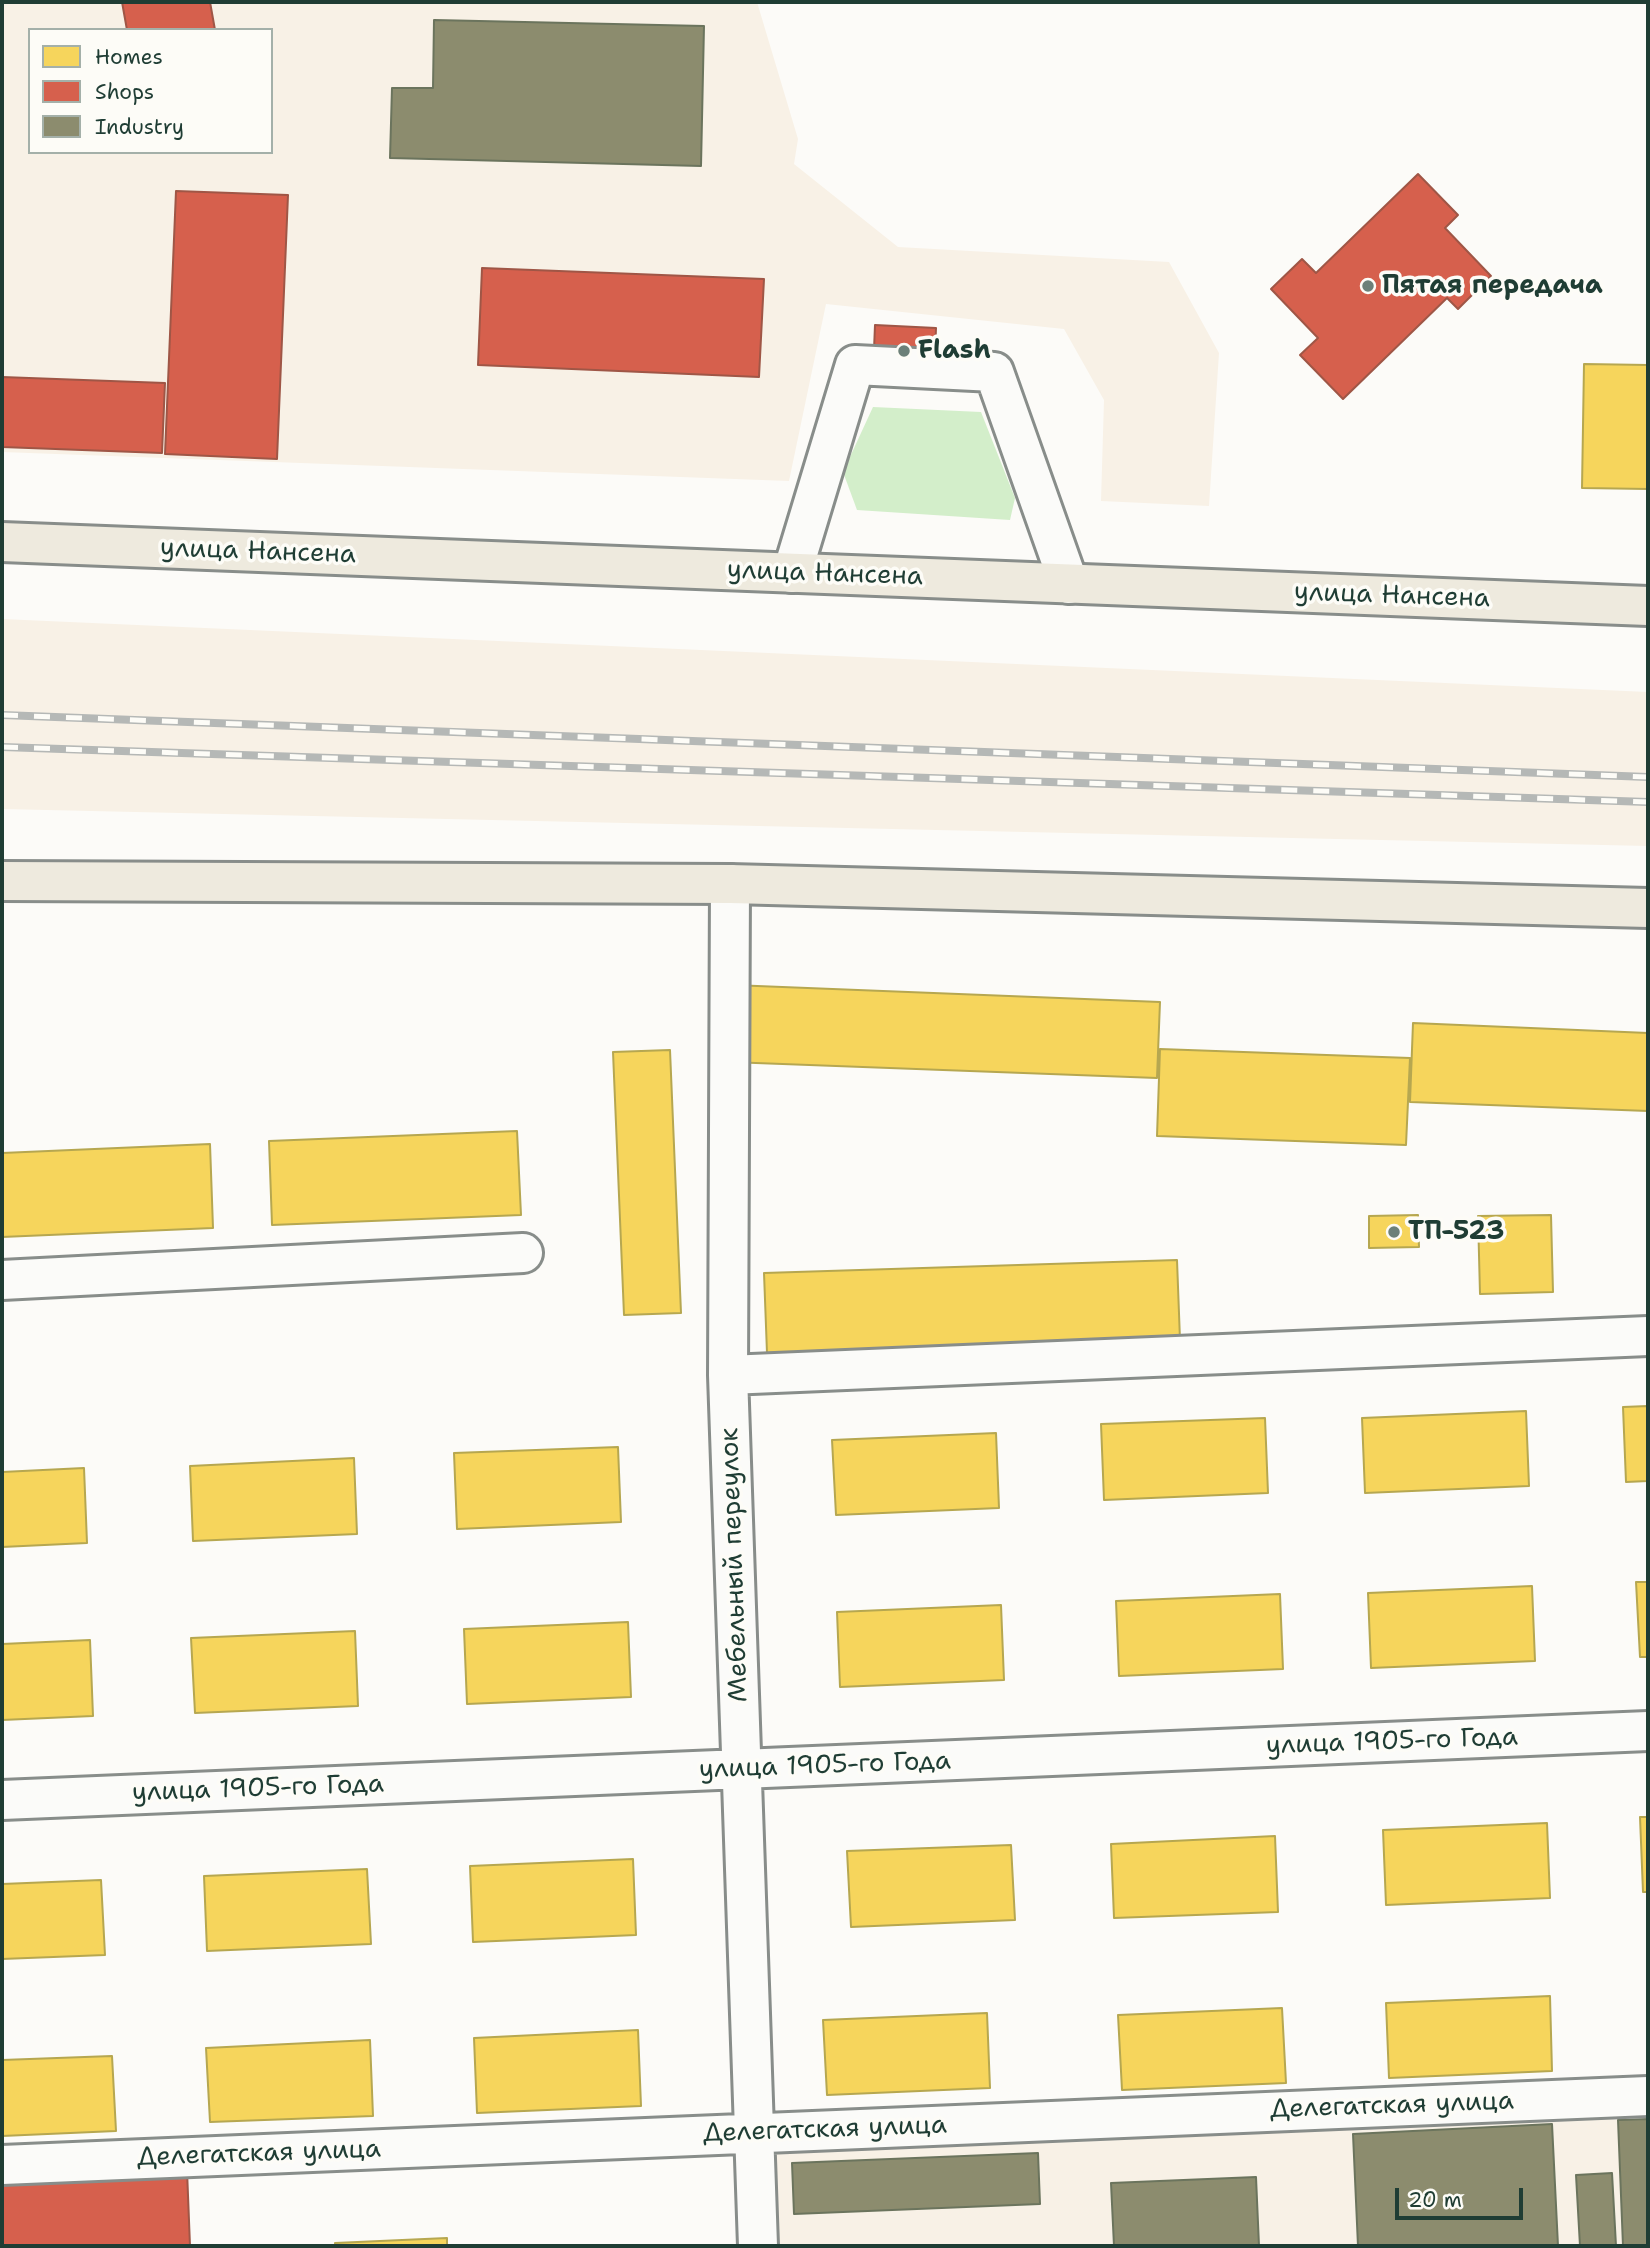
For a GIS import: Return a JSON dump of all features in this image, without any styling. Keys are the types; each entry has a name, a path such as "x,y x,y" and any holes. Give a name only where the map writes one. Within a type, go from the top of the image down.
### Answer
{"main road":[{"name":"улица Нансена","path":"2,542 1648,606"},
{"path":"2,881 730,884 1648,908"}],"street":[{"path":"792,573 855,365 993,372 1069,584"},
{"name":"Мебельный переулок","path":"730,884 728,1375 758,2246"},
{"path":"2,1280 523,1253"},
{"path":"728,1375 1648,1336"},
{"name":"улица 1905-го Года","path":"2,1800 1648,1731"},
{"name":"Делегатская улица","path":"2,2165 1648,2096"}],"shaded area":[{"path":"2,2 757,2 798,139 794,164 898,247 1169,262 1219,353 1209,506 1101,501 1104,400 1064,329 826,304 789,481 2,452"},
{"path":"2,619 1648,692 1648,846 2,809"},
{"path":"1581,2113 1618,2120 1648,2119 1648,2246 779,2246 773,2149"}],"green space":[{"path":"873,407 981,412 1015,498 1010,520 857,510 843,472"}],"building: Homes":[{"path":"1584,364 1648,365 1648,489 1582,488"},
{"path":"732,985 1160,1002 1157,1078 729,1062"},
{"path":"1413,1023 1648,1033 1648,1111 1410,1102"},
{"path":"1160,1049 1410,1058 1406,1145 1157,1136"},
{"path":"670,1050 681,1313 624,1315 613,1052"},
{"path":"517,1131 521,1215 272,1225 269,1141"},
{"path":"210,1144 213,1228 2,1237 2,1153"},
{"name":"ТП-523","path":"1418,1215 1419,1247 1369,1248 1369,1216"},
{"path":"1551,1215 1553,1292 1480,1294 1478,1216"},
{"path":"1177,1260 1180,1340 767,1353 764,1273"},
{"path":"1648,1406 1648,1481 1626,1482 1623,1407"},
{"path":"1526,1411 1529,1486 1365,1493 1362,1418"},
{"path":"1265,1418 1268,1493 1104,1500 1101,1424"},
{"path":"996,1433 999,1508 836,1515 832,1440"},
{"path":"618,1447 621,1522 457,1529 454,1453"},
{"path":"354,1458 357,1534 193,1541 190,1466"},
{"path":"84,1468 87,1543 2,1547 2,1472"},
{"path":"1636,1582 1648,1582 1648,1657 1640,1657"},
{"path":"1532,1586 1535,1661 1371,1668 1368,1593"},
{"path":"1280,1594 1283,1669 1119,1676 1116,1601"},
{"path":"1001,1605 1004,1680 840,1687 837,1612"},
{"path":"628,1622 631,1697 467,1704 464,1629"},
{"path":"355,1631 358,1706 195,1713 191,1638"},
{"path":"90,1640 93,1716 2,1720 2,1644"},
{"path":"1640,1817 1648,1817 1648,1892 1643,1892"},
{"path":"1547,1823 1550,1898 1386,1905 1383,1830"},
{"path":"1275,1836 1278,1912 1114,1918 1111,1844"},
{"path":"1011,1845 1015,1920 851,1927 847,1851"},
{"path":"633,1859 636,1935 473,1942 470,1866"},
{"path":"367,1869 371,1944 207,1951 204,1876"},
{"path":"101,1880 105,1955 2,1959 2,1884"},
{"path":"1550,1996 1552,2071 1389,2078 1386,2003"},
{"path":"1282,2008 1286,2083 1122,2090 1118,2015"},
{"path":"987,2013 990,2088 827,2095 823,2020"},
{"path":"638,2030 641,2106 477,2113 474,2038"},
{"path":"370,2040 373,2116 210,2122 206,2048"},
{"path":"112,2056 116,2131 2,2136 2,2060"},
{"path":"447,2238 447,2246 335,2246 335,2243"}],"building: Shops":[{"path":"122,2 210,2 215,28 127,28"},
{"path":"1418,174 1458,215 1445,228 1491,276 1458,309 1447,298 1343,399 1300,355 1318,338 1271,289 1302,259 1316,273"},
{"path":"176,191 288,195 277,459 165,454"},
{"path":"482,268 764,279 759,377 478,365"},
{"name":"Flash","path":"875,325 936,328 934,378 873,374"},
{"path":"2,377 165,383 162,453 2,447"},
{"path":"187,2170 190,2246 2,2246 2,2178"}],"building: Industry":[{"path":"434,20 704,26 701,166 390,158 392,88 433,88"},
{"path":"1648,2119 1648,2246 1623,2246 1618,2120"},
{"path":"1552,2124 1558,2246 1358,2246 1353,2134"},
{"path":"1038,2153 1040,2204 794,2214 792,2163"},
{"path":"1612,2173 1616,2246 1580,2246 1576,2175"},
{"path":"1256,2177 1259,2246 1114,2246 1111,2183"}],"railway":[{"path":"2,715 1648,777"},
{"path":"2,747 1648,802"}],"place":[{"name":"Пятая передача","path":"1368,286"},
{"name":"Flash","path":"904,351"},
{"name":"ТП-523","path":"1394,1232"}]}
